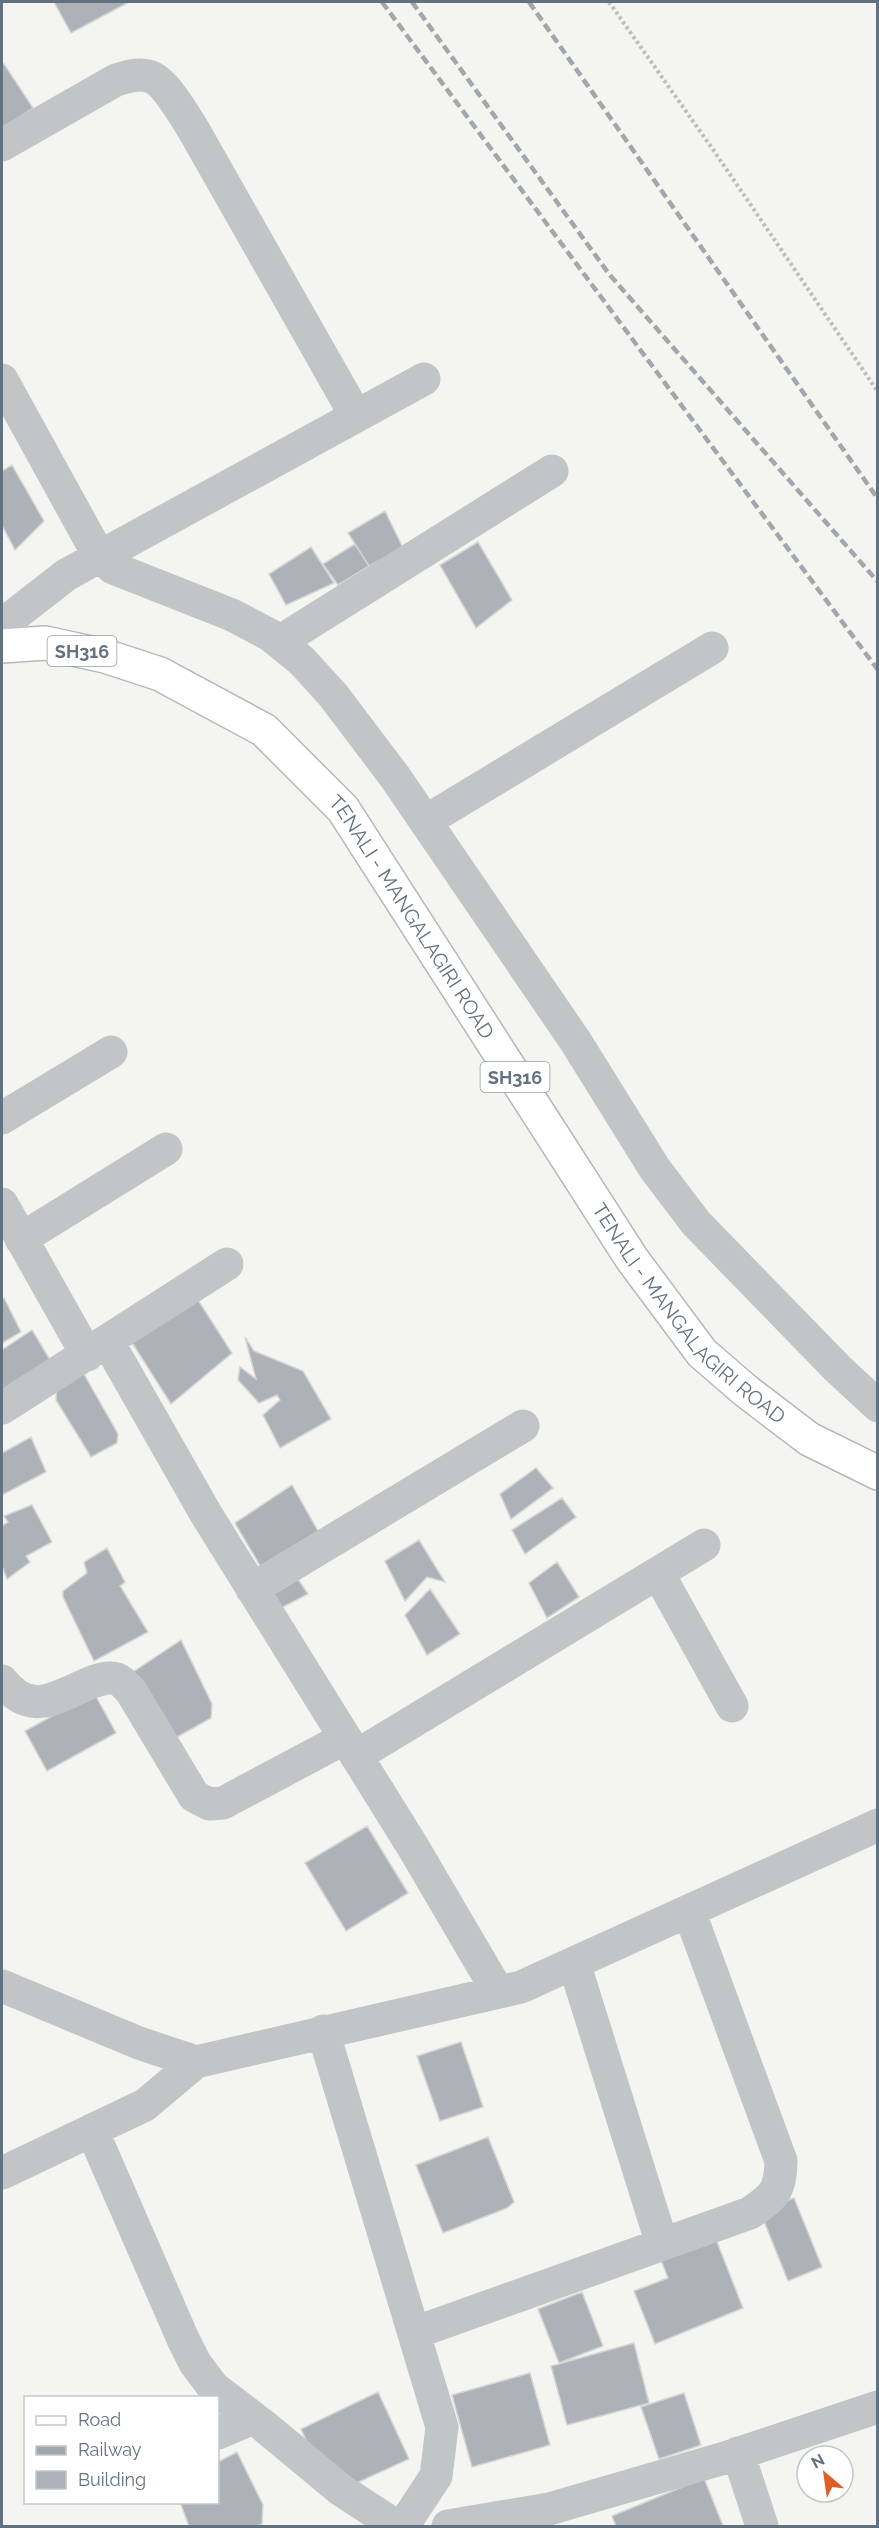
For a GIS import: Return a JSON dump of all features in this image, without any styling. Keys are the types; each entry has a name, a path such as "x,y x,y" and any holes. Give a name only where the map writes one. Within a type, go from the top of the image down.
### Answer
{"main road":[{"name":"TENALI - MANGALAGIRI ROAD","path":"2,646 45,643 105,656 160,674 264,730 343,810 632,1259 702,1353 746,1391 809,1439 878,1473"}],"street":[{"path":"2,145 116,81 133,75 150,76 162,85 193,129 356,416"},
{"path":"2,625 66,574 424,379"},
{"path":"2,380 99,556 113,568 232,615 270,634 302,661 333,696 426,821 576,1042 662,1178 696,1223 838,1369 878,1406"},
{"path":"279,642 552,471"},
{"path":"426,821 712,648"},
{"path":"2,1118 111,1052"},
{"path":"21,1239 166,1149"},
{"path":"2,1204 21,1239 97,1348 206,1514 413,1847 498,1992"},
{"path":"2,1408 227,1264"},
{"path":"252,1589 523,1426"},
{"path":"2,1681 11,1693 26,1702 42,1703 95,1681 106,1678 119,1679 132,1691 194,1796 209,1804 223,1803 350,1747 704,1545"},
{"path":"658,1573 732,1706"},
{"path":"2,2173 145,2105 196,2062 520,1987 878,1825"},
{"path":"414,2333 750,2213 767,2202 780,2184 781,2161 689,1911"},
{"path":"574,1963 662,2244"},
{"path":"2,1986 140,2043 196,2062"},
{"path":"92,2130 195,2363 213,2387 341,2490 398,2526 409,2517 436,2476 442,2427 323,2031"},
{"path":"448,2526 549,2509 738,2453 878,2407"},
{"path":"219,2433 253,2418"},
{"path":"738,2453 762,2526"}],"path":[{"path":"609,2 714,151 878,392"}],"building":[{"path":"54,2 129,2 71,33"},
{"path":"4,64 33,108 2,129 2,65"},
{"path":"12,465 44,521 15,550 2,525 2,471"},
{"path":"385,511 403,548 369,566 348,533"},
{"path":"478,542 512,600 476,628 440,565"},
{"path":"355,544 369,566 338,585 323,564"},
{"path":"311,547 334,583 286,605 269,574"},
{"path":"4,1298 21,1332 2,1343 2,1300"},
{"path":"198,1300 232,1353 171,1404 131,1341"},
{"path":"32,1330 58,1373 8,1400 2,1387 2,1350"},
{"path":"245,1337 254,1351 303,1371 331,1419 280,1448 263,1415 280,1400 277,1395 259,1403 238,1380 240,1367 256,1379"},
{"path":"81,1369 118,1434 117,1443 91,1457 56,1400 57,1384"},
{"path":"31,1437 46,1472 2,1495 2,1453"},
{"path":"536,1468 553,1488 511,1519 500,1494"},
{"path":"292,1485 318,1531 262,1569 235,1523"},
{"path":"562,1498 576,1517 525,1554 512,1530"},
{"path":"32,1505 52,1542 26,1556 30,1562 7,1579 2,1566 2,1526 8,1522 4,1516"},
{"path":"419,1540 445,1582 427,1577 405,1601 385,1561"},
{"path":"107,1548 125,1582 120,1586 148,1632 94,1661 63,1597 63,1591 87,1573 84,1562"},
{"path":"557,1562 579,1597 547,1618 529,1583"},
{"path":"293,1572 308,1594 279,1609 267,1587"},
{"path":"430,1589 460,1634 427,1655 405,1615"},
{"path":"181,1640 212,1704 211,1718 163,1745 130,1674"},
{"path":"94,1693 116,1733 47,1771 25,1731"},
{"path":"367,1826 408,1893 346,1931 305,1863"},
{"path":"461,2042 483,2107 440,2121 417,2056"},
{"path":"488,2137 514,2202 507,2208 443,2233 416,2165"},
{"path":"794,2198 822,2267 788,2281 760,2211"},
{"path":"713,2232 743,2308 655,2344 634,2291 668,2278 659,2255"},
{"path":"582,2292 603,2346 559,2363 538,2309"},
{"path":"634,2343 649,2403 567,2425 551,2366"},
{"path":"530,2373 550,2445 472,2467 452,2395"},
{"path":"378,2392 409,2459 341,2490 312,2453 301,2429"},
{"path":"684,2393 701,2445 659,2459 641,2407"},
{"path":"237,2452 263,2505 262,2524 256,2526 189,2526 181,2504 219,2504 219,2461"},
{"path":"704,2478 723,2526 616,2526 612,2516"}],"railway":[{"path":"382,2 878,670"},
{"path":"412,2 609,274 878,582"},
{"path":"529,2 878,499"}]}
